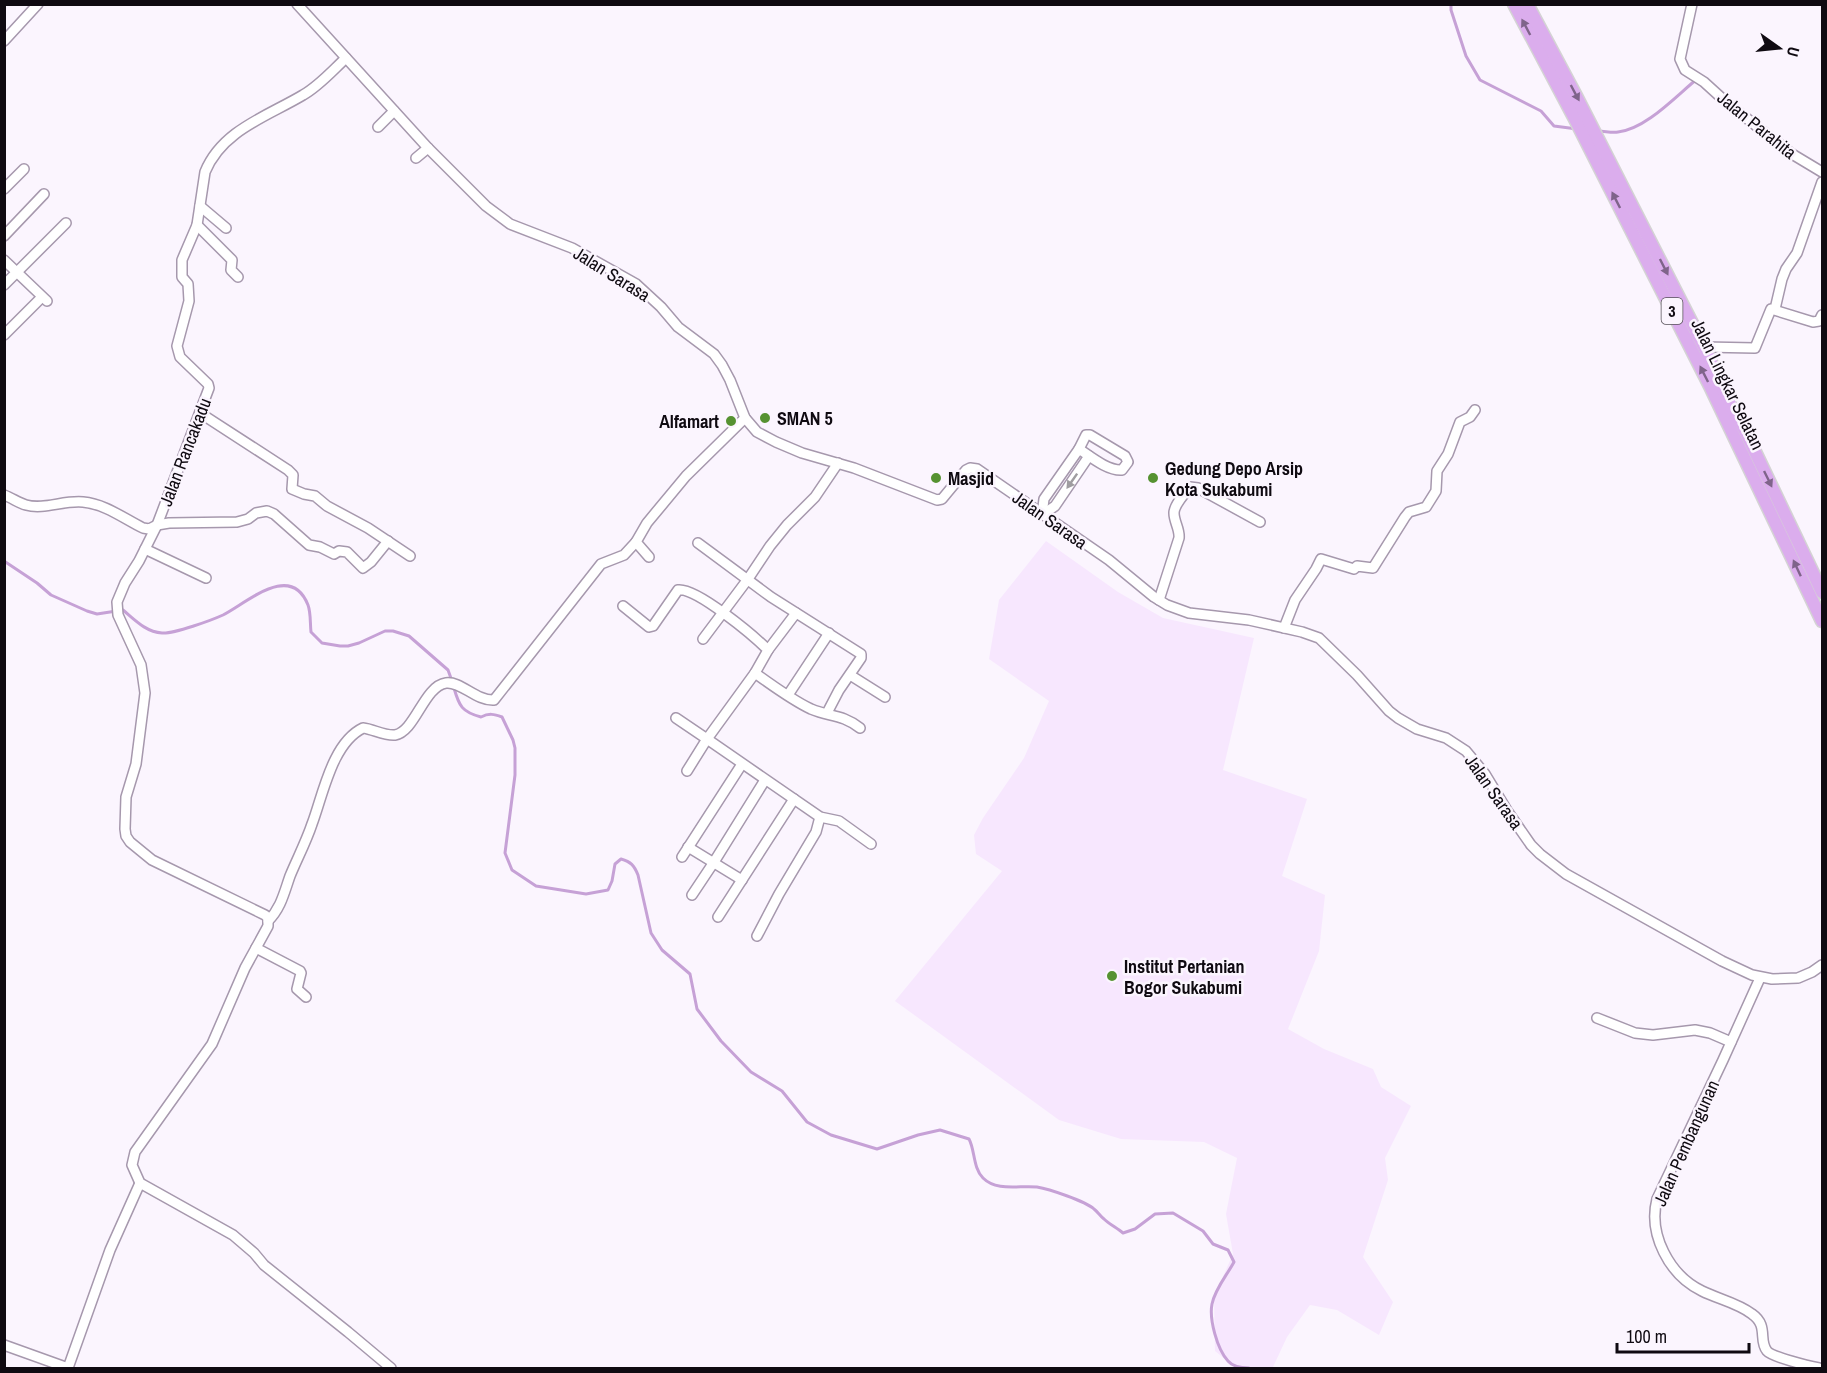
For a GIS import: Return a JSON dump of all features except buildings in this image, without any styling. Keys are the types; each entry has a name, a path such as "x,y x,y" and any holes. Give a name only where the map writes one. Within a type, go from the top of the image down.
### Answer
{"main road":[{"name":"Jalan Lingkar Selatan","path":"1514,4 1699,350 1750,440 1822,592"},
{"name":"Jalan Lingkar Selatan","path":"1527,4 1576,96 1699,350 1822,621"}],"street":[{"path":"4,41 38,4"},
{"name":"Jalan Sarasa","path":"297,4 428,148 486,206 510,224 572,248 626,278 646,292 678,327 714,354 735,391 745,418 757,432 802,453 838,463 937,500 944,496 962,473 973,468 1109,560 1159,600 1173,608 1189,613 1242,618 1319,638 1357,675 1389,711 1406,724 1446,738 1466,751 1485,774 1522,833 1553,865 1722,961 1760,978"},
{"name":"Jalan Parahita","path":"1692,4 1680,59 1682,66 1792,154 1822,172"},
{"name":"Jalan Rancakadu","path":"268,921 266,915 153,860 136,848 126,836 124,829 126,797 136,764 145,693 141,665 117,615 117,602 157,525 209,388 208,384 180,357 177,346 189,301 188,284 182,277 182,260 196,225 208,164 227,140 250,123 314,89 346,58"},
{"path":"378,127 394,111"},
{"path":"416,158 428,148"},
{"path":"4,189 24,169"},
{"path":"1775,309 1786,268 1797,253 1822,182"},
{"path":"4,236 44,194"},
{"path":"200,207 226,228"},
{"path":"4,285 66,223"},
{"path":"196,225 232,260 231,270 238,277"},
{"path":"4,260 44,299 4,335"},
{"path":"1699,350 1755,348 1770,310 1775,309 1813,322 1822,330"},
{"path":"1813,322 1819,321 1822,315"},
{"path":"1284,628 1294,600 1321,559 1354,569 1357,566 1373,568 1409,512 1426,507 1436,491 1437,471 1448,454 1460,422 1470,417 1475,410"},
{"path":"200,413 288,470 293,475 292,489 315,496 327,506 410,556"},
{"path":"391,1368 264,1265 233,1235 140,1183 132,1160 135,1152 212,1044 237,985 268,929 268,921 276,913 281,903 337,755 348,740 363,728 395,735 401,732 434,690 443,683 455,684 486,700 494,700 601,564 624,555 686,476 745,418"},
{"path":"1042,515 1044,499 1079,449 1086,435 1125,456 1128,462 1122,470 1118,471 1079,449"},
{"path":"1042,515 1055,506 1089,456"},
{"path":"703,639 770,546 815,496 838,463"},
{"path":"1159,600 1179,538 1174,510 1190,487 1198,488 1260,522"},
{"path":"4,495 23,504 34,506 74,502 94,504 149,529 157,525 237,522 248,519 256,513 267,511 274,514 309,545 320,546 334,554 347,552 363,568 388,541"},
{"path":"636,542 649,556"},
{"path":"698,543 771,597 861,654 861,658 827,714"},
{"path":"145,549 206,578"},
{"path":"623,606 649,627 653,626 678,590 687,590 722,612 758,639 768,650"},
{"path":"687,771 755,673 768,650 796,613"},
{"path":"788,695 829,633"},
{"path":"755,673 812,709 844,718 860,728"},
{"path":"850,675 885,697"},
{"path":"676,718 820,817 840,821 871,844"},
{"path":"682,857 742,764"},
{"path":"692,895 765,780"},
{"path":"718,917 794,799"},
{"path":"757,936 816,832 820,817"},
{"path":"688,846 742,880"},
{"path":"256,948 300,971 297,989 306,997"},
{"path":"1760,978 1798,978 1822,965"},
{"name":"Jalan Pembangunan","path":"1760,978 1657,1199 1654,1214 1656,1233 1666,1257 1682,1277 1701,1291 1756,1317 1763,1328 1764,1345 1768,1352 1819,1368"},
{"path":"1597,1018 1635,1033 1653,1035 1695,1030 1710,1033 1731,1042"},
{"path":"4,1345 68,1368 110,1250 140,1183"}],"shaded area":[{"name":"Institut Pertanian Bogor Sukabumi","path":"1046,541 1118,592 1163,618 1254,638 1223,770 1307,799 1282,876 1325,895 1319,951 1288,1029 1324,1049 1373,1069 1381,1087 1411,1106 1385,1158 1388,1180 1363,1257 1393,1302 1379,1335 1337,1310 1310,1305 1287,1337 1273,1367 1236,1368 1215,1351 1214,1297 1233,1254 1226,1214 1237,1158 1204,1142 1121,1139 1059,1120 895,1001 1002,871 976,854 974,835 1024,758 1049,701 989,659 999,600"}],"waterway":[{"path":"1451,4 1466,56 1480,80 1541,111 1554,126 1577,129"},
{"path":"1598,131 1618,132 1639,125 1660,111 1697,79"},
{"path":"4,561 51,595 97,614 123,610 146,628 162,633 184,629 223,615 268,589 280,586 291,587 300,593 308,605 311,632 322,643 348,646 385,631 393,631 409,636 448,670 452,681"},
{"path":"454,688 460,704 469,713 481,717 492,714 502,717 513,740 515,775 505,853 512,870 536,886 586,894 608,890 615,864 621,859 632,864 638,875 651,933 662,950 690,974 697,1009 721,1041 751,1072 782,1091 807,1122 831,1135 877,1149 940,1130 969,1139 980,1174 995,1185 1037,1187 1067,1196 1083,1202 1123,1233 1135,1229 1155,1214 1173,1213 1203,1231 1213,1244 1228,1250 1234,1262 1218,1288 1212,1304 1212,1318 1217,1342 1230,1363 1238,1367 1249,1368"}],"place":[{"name":"SMAN 5","path":"765,418"},
{"name":"Alfamart","path":"731,421"},
{"name":"Masjid","path":"936,478"},
{"name":"Gedung Depo Arsip Kota Sukabumi","path":"1153,478"},
{"name":"Institut Pertanian Bogor Sukabumi","path":"1112,976"}]}
